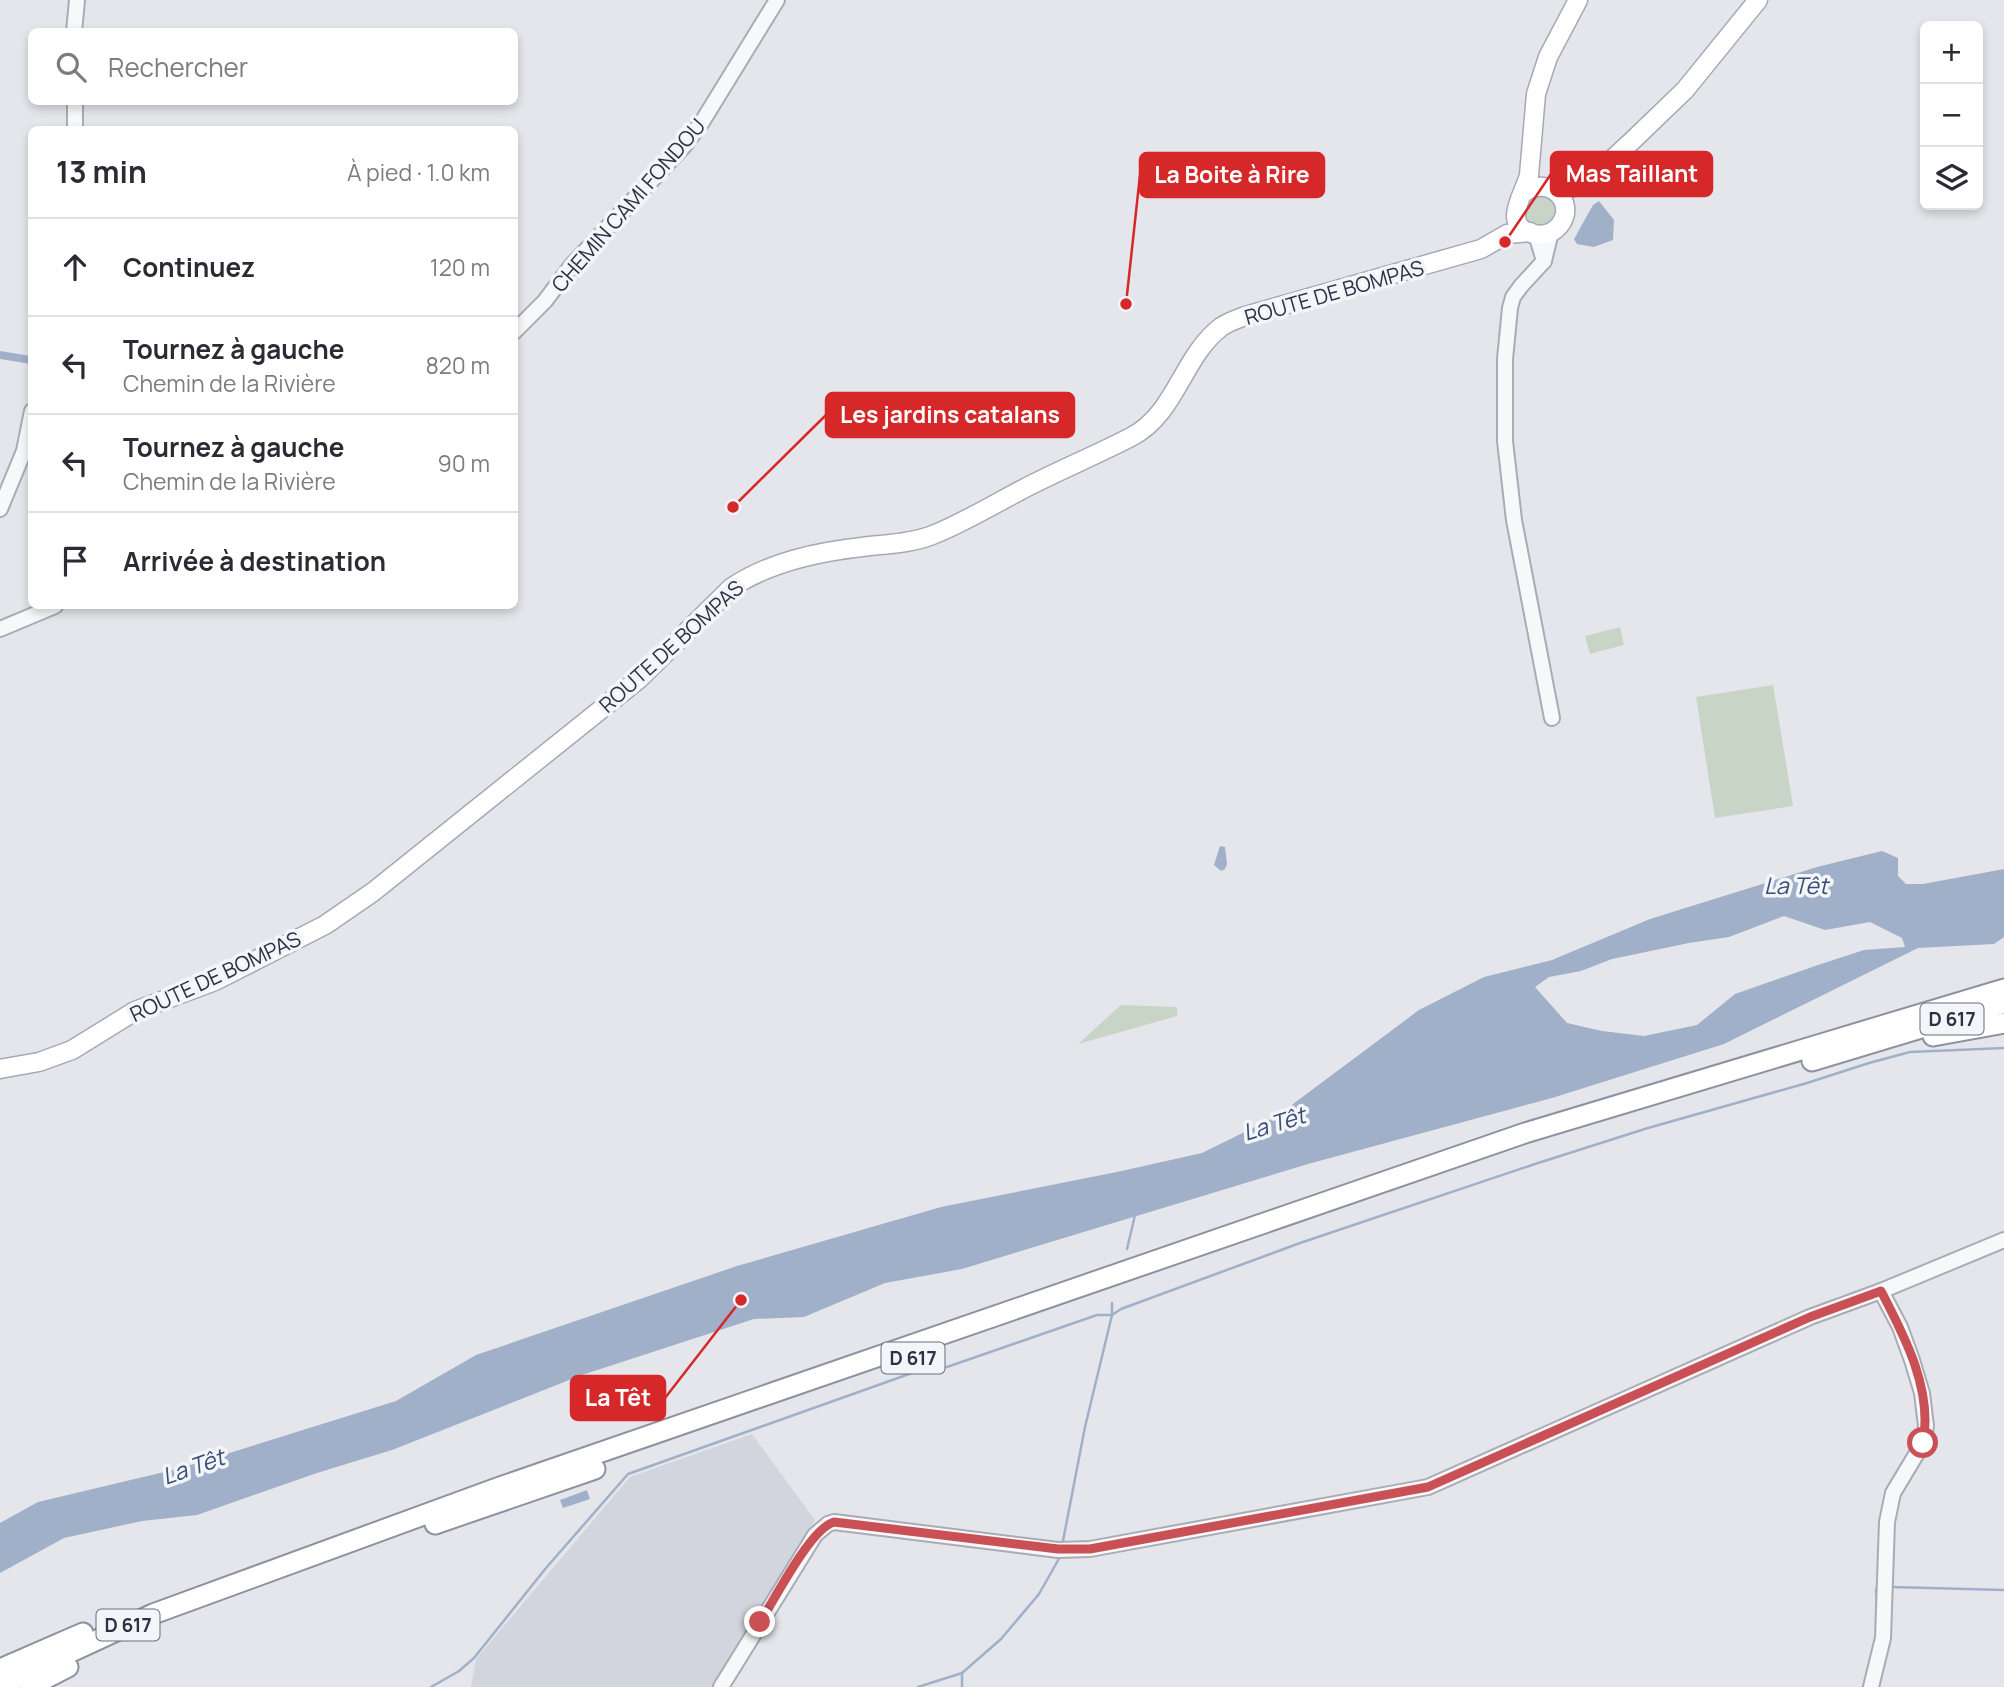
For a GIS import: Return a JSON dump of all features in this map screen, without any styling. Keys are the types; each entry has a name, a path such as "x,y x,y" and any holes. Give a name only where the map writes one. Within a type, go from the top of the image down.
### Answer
{"highway":[{"path":"1931,1011 2004,978"},
{"name":"D 617","path":"0,1685 153,1614 500,1487 1551,1125 2004,989"},
{"name":"D 617","path":"29,1687 152,1629 316,1566 1405,1186 1534,1144 2004,1003"},
{"path":"1900,1035 1933,1036 2004,1023"},
{"path":"0,1669 55,1643 135,1613 260,1573"}],"main road":[{"path":"1439,262 1490,234 1506,222 1519,201 1529,175 1536,94 1548,57 1578,0"},
{"path":"1564,217 1564,203 1552,189 1538,149 1544,100 1557,53 1587,0"},
{"path":"1439,262 1481,249 1507,234 1539,233 1561,223 1604,167 1685,90 1758,0"},
{"path":"1539,233 1519,222 1519,201 1534,186 1552,189 1577,186 1604,167"},
{"name":"ROUTE DE BOMPAS","path":"0,1069 39,1062 72,1050 135,1011 215,981 325,925 373,892 639,679 731,588 746,578 771,567 813,555 904,543 932,536 1151,424 1166,408 1205,343 1222,327 1245,316 1439,262"}],"street":[{"path":"74,28 77,0"},
{"name":"CHEMIN CAMI FONDOU","path":"518,328 545,301 572,265 684,146 702,122 777,0"},
{"path":"75,105 75,126"},
{"path":"1539,233 1544,261 1513,297 1510,308 1505,359 1505,441 1514,520 1552,718"},
{"path":"0,509 24,451 28,431"},
{"path":"0,629 48,609"},
{"path":"721,1687 815,1535 828,1524 834,1522 1058,1549 1090,1549 1428,1487 1810,1317 2004,1240"},
{"path":"1871,1687 1883,1638 1887,1522 1893,1493 1923,1443 1926,1426 1922,1393 1912,1360 1900,1327 1881,1291"}],"shaded area":[{"path":"752,1434 815,1520 713,1687 471,1687 476,1659 630,1477"}],"green space":[{"path":"1547,194 1558,208 1552,225 1534,227 1525,219 1523,207 1529,196"},
{"path":"1620,627 1624,645 1590,654 1585,636"},
{"path":"1773,685 1793,806 1715,818 1696,697"},
{"path":"1121,1005 1177,1007 1177,1016 1078,1044"}],"water":[{"path":"1599,201 1614,220 1613,240 1594,247 1577,244 1574,239 1593,205"},
{"path":"0,351 28,356 28,364 0,359"},
{"path":"1220,846 1225,847 1227,864 1221,871 1214,865"},
{"path":"1882,851 1898,858 1898,876 1906,884 1923,884 2004,869 2004,937 1994,944 1918,948 1724,1044 1552,1098 1308,1164 962,1269 885,1283 804,1317 754,1319 582,1375 392,1450 197,1515 142,1521 64,1538 0,1573 0,1523 38,1502 181,1468 396,1401 476,1355 737,1266 941,1207 1202,1153 1277,1116 1419,1010 1484,977 1552,960 1650,919 1817,867","holes":["1784,916 1825,930 1870,922 1902,938 1905,947 1864,950 1815,966 1735,994 1697,1025 1644,1036 1567,1023 1535,987 1549,977 1581,971 1612,959 1729,937"]},
{"path":"587,1490 590,1499 563,1508 560,1500"}],"waterway":[{"path":"431,1687 459,1671 474,1658 546,1568 628,1474 926,1368 947,1367 1097,1315 1112,1315 1121,1309 1300,1243 1648,1128 1910,1052 2004,1048"},
{"path":"1127,1249 1135,1215"},
{"path":"1062,1546 1085,1427 1112,1315 1112,1303"},
{"path":"918,1687 962,1673 1001,1639 1039,1594 1061,1555"},
{"path":"1877,1605 1876,1589 1879,1586"},
{"path":"1891,1587 2004,1590"},
{"path":"962,1673 962,1687"},
{"path":"1863,1687 1866,1677"}],"place":[{"name":"Mas Taillant","path":"1505,242"},
{"name":"La Boite à Rire","path":"1126,304"},
{"name":"Les jardins catalans","path":"733,507"},
{"name":"La Têt","path":"741,1300"}],"route":[{"path":"760,1622 815,1535 834,1522 1058,1549 1090,1549 1428,1487 1810,1317 1881,1291 1900,1327 1922,1393 1926,1426 1923,1443"}]}
